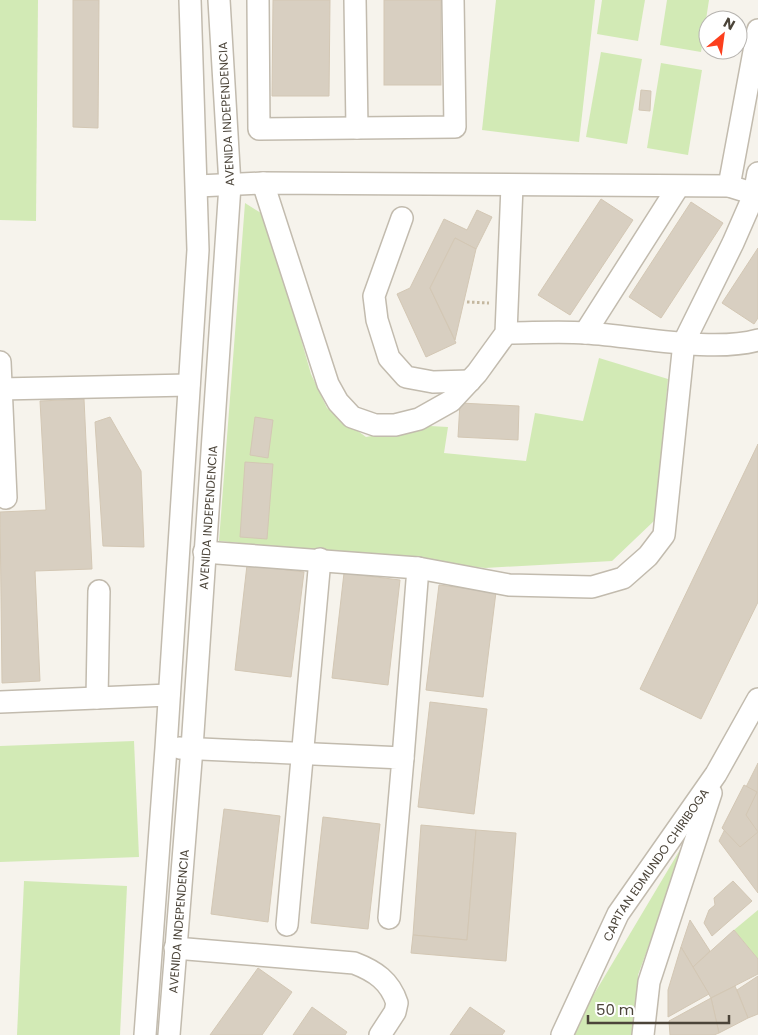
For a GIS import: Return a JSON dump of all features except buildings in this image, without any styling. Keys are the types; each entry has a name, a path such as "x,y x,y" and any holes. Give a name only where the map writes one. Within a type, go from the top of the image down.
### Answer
{"street":[{"name":"AVENIDA INDEPENDENCIA","path":"145,1035 166,748 198,250 198,186 190,0"},
{"name":"AVENIDA INDEPENDENCIA","path":"169,1035 192,748 230,185 219,0"},
{"path":"258,0 259,129 455,127 453,0"},
{"path":"355,0 357,128"},
{"path":"729,186 758,30"},
{"path":"204,552 320,559 418,568 509,585 592,587 623,578 648,556 664,535 684,342 756,195 758,174"},
{"path":"198,186 263,183 729,186 756,195"},
{"path":"263,183 328,384 338,402 352,416 375,426 395,425 419,420 451,401 470,381 506,333 512,186"},
{"path":"585,333 678,187"},
{"path":"402,218 374,296 377,320 389,358 406,377 433,382 470,381"},
{"path":"506,333 585,333 740,345 758,340"},
{"path":"0,362 6,498"},
{"path":"1,389 189,385"},
{"path":"287,925 301,753 320,559"},
{"path":"389,918 418,568"},
{"path":"97,698 99,591"},
{"path":"0,702 169,695"},
{"name":"CAPITAN EDMUNDO CHIRIBOGA","path":"562,1035 618,914 716,774 758,699"},
{"path":"166,748 403,758"},
{"path":"643,1035 649,982 716,774"},
{"path":"175,948 354,963 372,970 385,981 397,1003 395,1012 380,1035"}],"green space":[{"path":"0,0 38,0 36,221 0,220"},
{"path":"496,0 595,0 579,142 482,130"},
{"path":"602,0 645,0 638,41 597,34"},
{"path":"667,0 709,0 707,10 698,10 698,51 660,45"},
{"path":"601,52 642,59 627,144 586,137"},
{"path":"661,63 702,70 688,155 647,148"},
{"path":"245,203 261,213 283,276 311,374 327,408 366,437 430,426 448,427 444,453 526,461 535,413 583,421 599,358 668,379 655,520 612,561 485,568 403,558 219,541"},
{"path":"134,741 139,857 0,862 0,746"},
{"path":"690,833 638,975 637,1035 574,1035 581,1016"},
{"path":"24,881 127,886 120,1035 17,1035"},
{"path":"758,910 758,959 734,930"}]}
